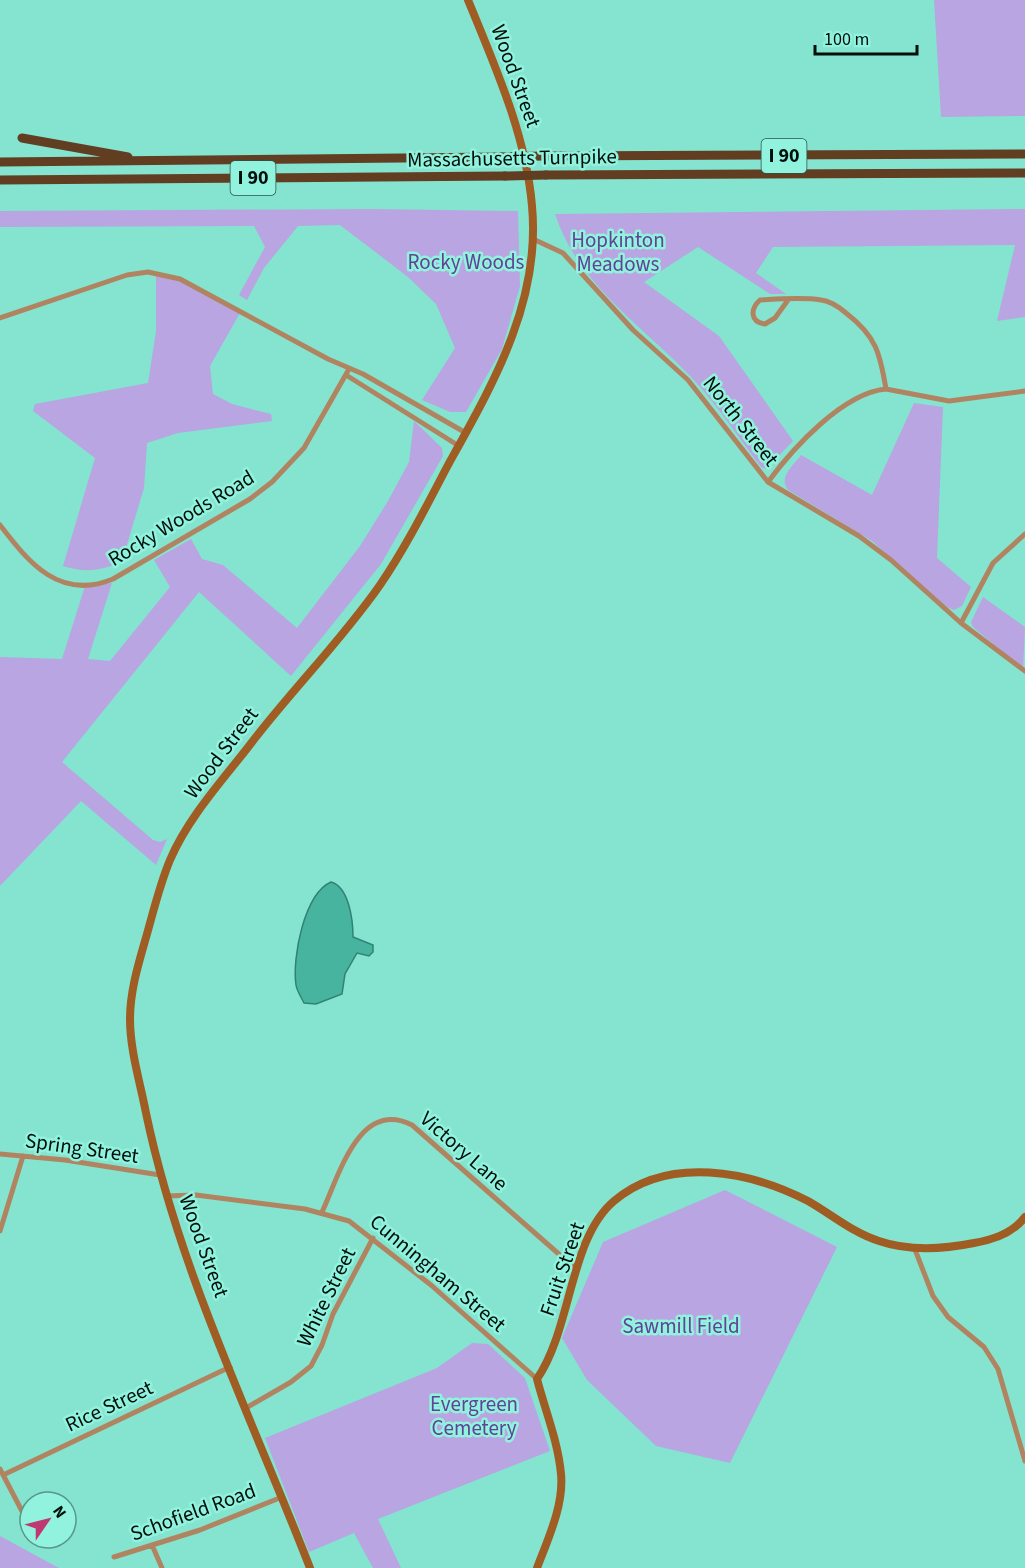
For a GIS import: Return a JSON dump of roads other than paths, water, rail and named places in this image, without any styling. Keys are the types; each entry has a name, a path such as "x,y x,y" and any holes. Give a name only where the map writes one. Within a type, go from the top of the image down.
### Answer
{"highway":[{"path":"22,138 148,161"},
{"name":"Massachusetts Turnpike","path":"0,162 1025,154"},
{"name":"Massachusetts Turnpike","path":"0,180 1025,172"}],"main road":[{"name":"Wood Street","path":"310,1568 180,1241 160,1175 130,1019 139,959 171,858 189,825 276,711 380,585 406,544 466,434 500,369 517,327 528,282 533,239 532,207 523,147 468,0"},
{"name":"Fruit Street","path":"537,1378 554,1347 591,1230 614,1202 644,1183 681,1173 722,1174 758,1181 806,1200 880,1242 914,1247 945,1247 989,1240 1015,1227 1025,1217"},
{"path":"537,1378 557,1447 561,1486 558,1508 537,1568"}],"street":[{"name":"North Street","path":"533,239 563,253 633,330 688,380 768,482 859,536 891,560 961,623 1025,670"},
{"path":"0,318 127,275 148,272 164,274 198,288 348,372 466,434"},
{"path":"788,300 775,318 765,324 755,320 752,313 753,306 760,300 788,300 822,300 837,306 863,326 881,357 886,389"},
{"path":"348,372 459,446"},
{"name":"Rocky Woods Road","path":"0,525 34,567 47,576 85,586 99,585 113,579 250,499 272,482 304,448 348,372"},
{"path":"768,482 794,448 863,395 886,389 949,401 1025,391"},
{"path":"961,623 993,563 1025,534"},
{"name":"Victory Lane","path":"322,1212 363,1130 387,1118 396,1118 412,1125 578,1271"},
{"name":"Spring Street","path":"0,1154 160,1175"},
{"path":"0,1231 23,1156"},
{"name":"Cunningham Street","path":"166,1196 196,1195 322,1212 349,1221 374,1238 537,1378"},
{"name":"White Street","path":"246,1407 291,1382 310,1366 322,1345 333,1314 374,1238"},
{"path":"914,1247 933,1296 943,1310 984,1347 998,1369 1025,1461"},
{"name":"Rice Street","path":"3,1475 230,1367"},
{"path":"0,1469 18,1504"},
{"name":"Schofield Road","path":"114,1557 200,1530 282,1497"},
{"path":"152,1545 162,1568"}],"park label":[{"name":"Hopkinton Meadows","path":"618,252"},
{"name":"Rocky Woods","path":"466,262"},
{"name":"Sawmill Field","path":"681,1326"},
{"name":"Evergreen Cemetery","path":"474,1416"}]}
